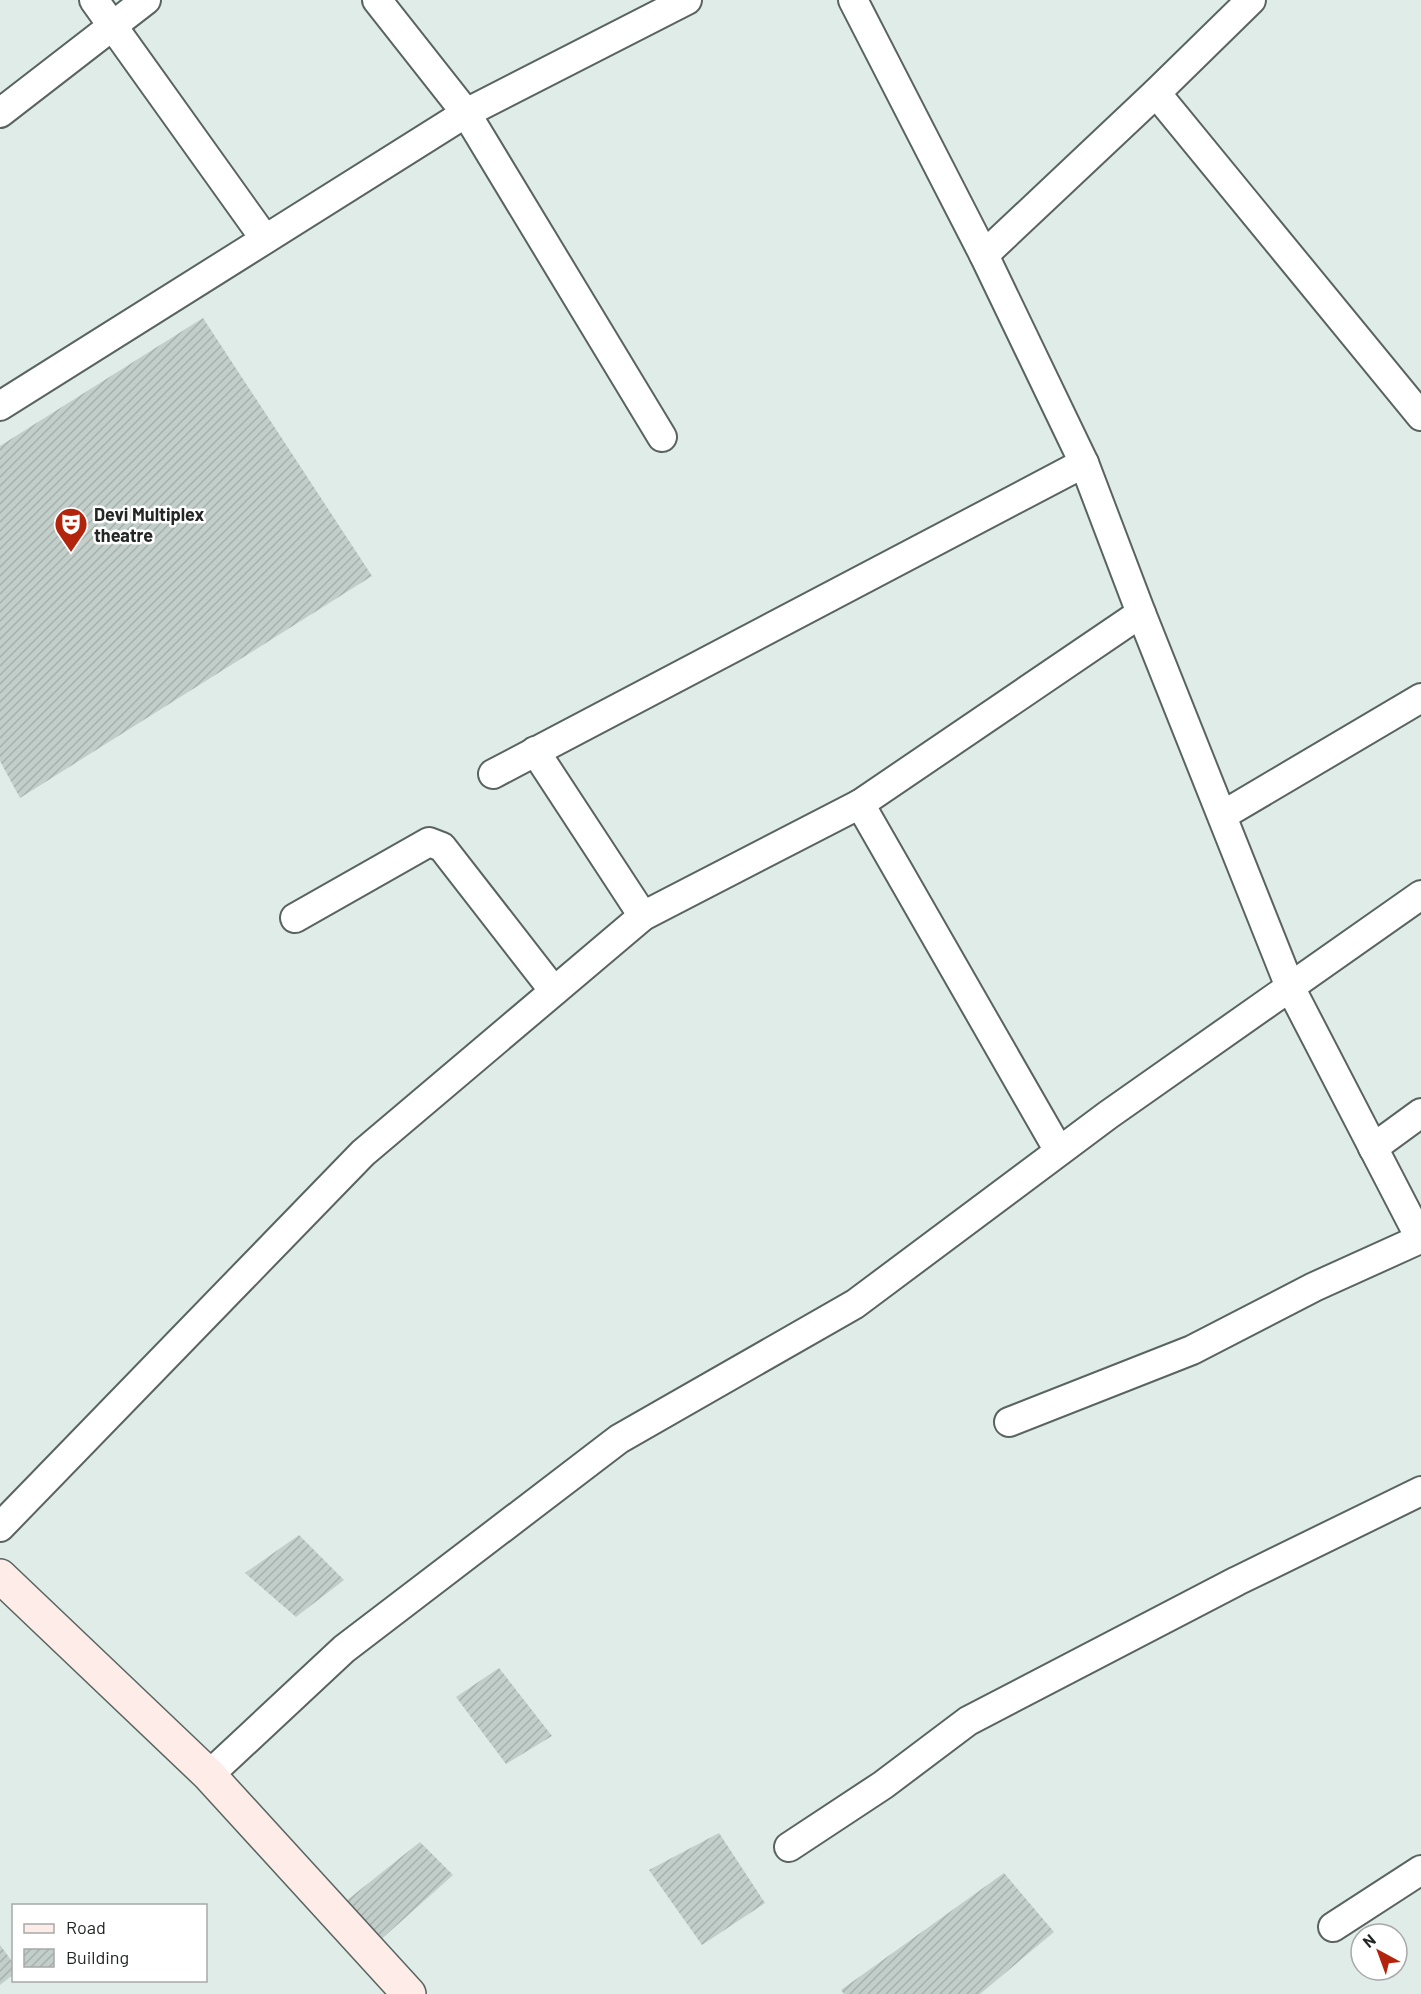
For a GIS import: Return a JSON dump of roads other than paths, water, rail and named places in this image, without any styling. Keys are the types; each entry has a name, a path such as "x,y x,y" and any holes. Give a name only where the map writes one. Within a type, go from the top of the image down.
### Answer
{"main road":[{"path":"6,1593 209,1775 409,1994"}],"street":[{"path":"94,0 115,26 265,239"},
{"path":"0,113 146,0"},
{"path":"377,0 466,113 662,437"},
{"path":"0,406 466,113 687,0"},
{"path":"853,0 984,255 1084,463 1141,613 1290,987 1421,1240 1314,1287 1192,1350 1009,1422"},
{"path":"984,255 1251,0"},
{"path":"1156,93 1421,416"},
{"path":"493,774 1084,463"},
{"path":"0,1527 363,1153 643,916 860,804 1141,613"},
{"path":"1223,815 1421,698"},
{"path":"535,751 643,916"},
{"path":"860,804 1059,1151"},
{"path":"295,918 429,842 434,842 442,847 554,991"},
{"path":"209,1775 344,1648 619,1439 855,1304 1059,1151 1421,895"},
{"path":"1373,1148 1421,1113"},
{"path":"789,1847 884,1785 968,1722 1237,1581 1421,1491"},
{"path":"1333,1927 1421,1870"}],"place":[{"name":"Devi Multiplex theatre","path":"71,553"}]}
